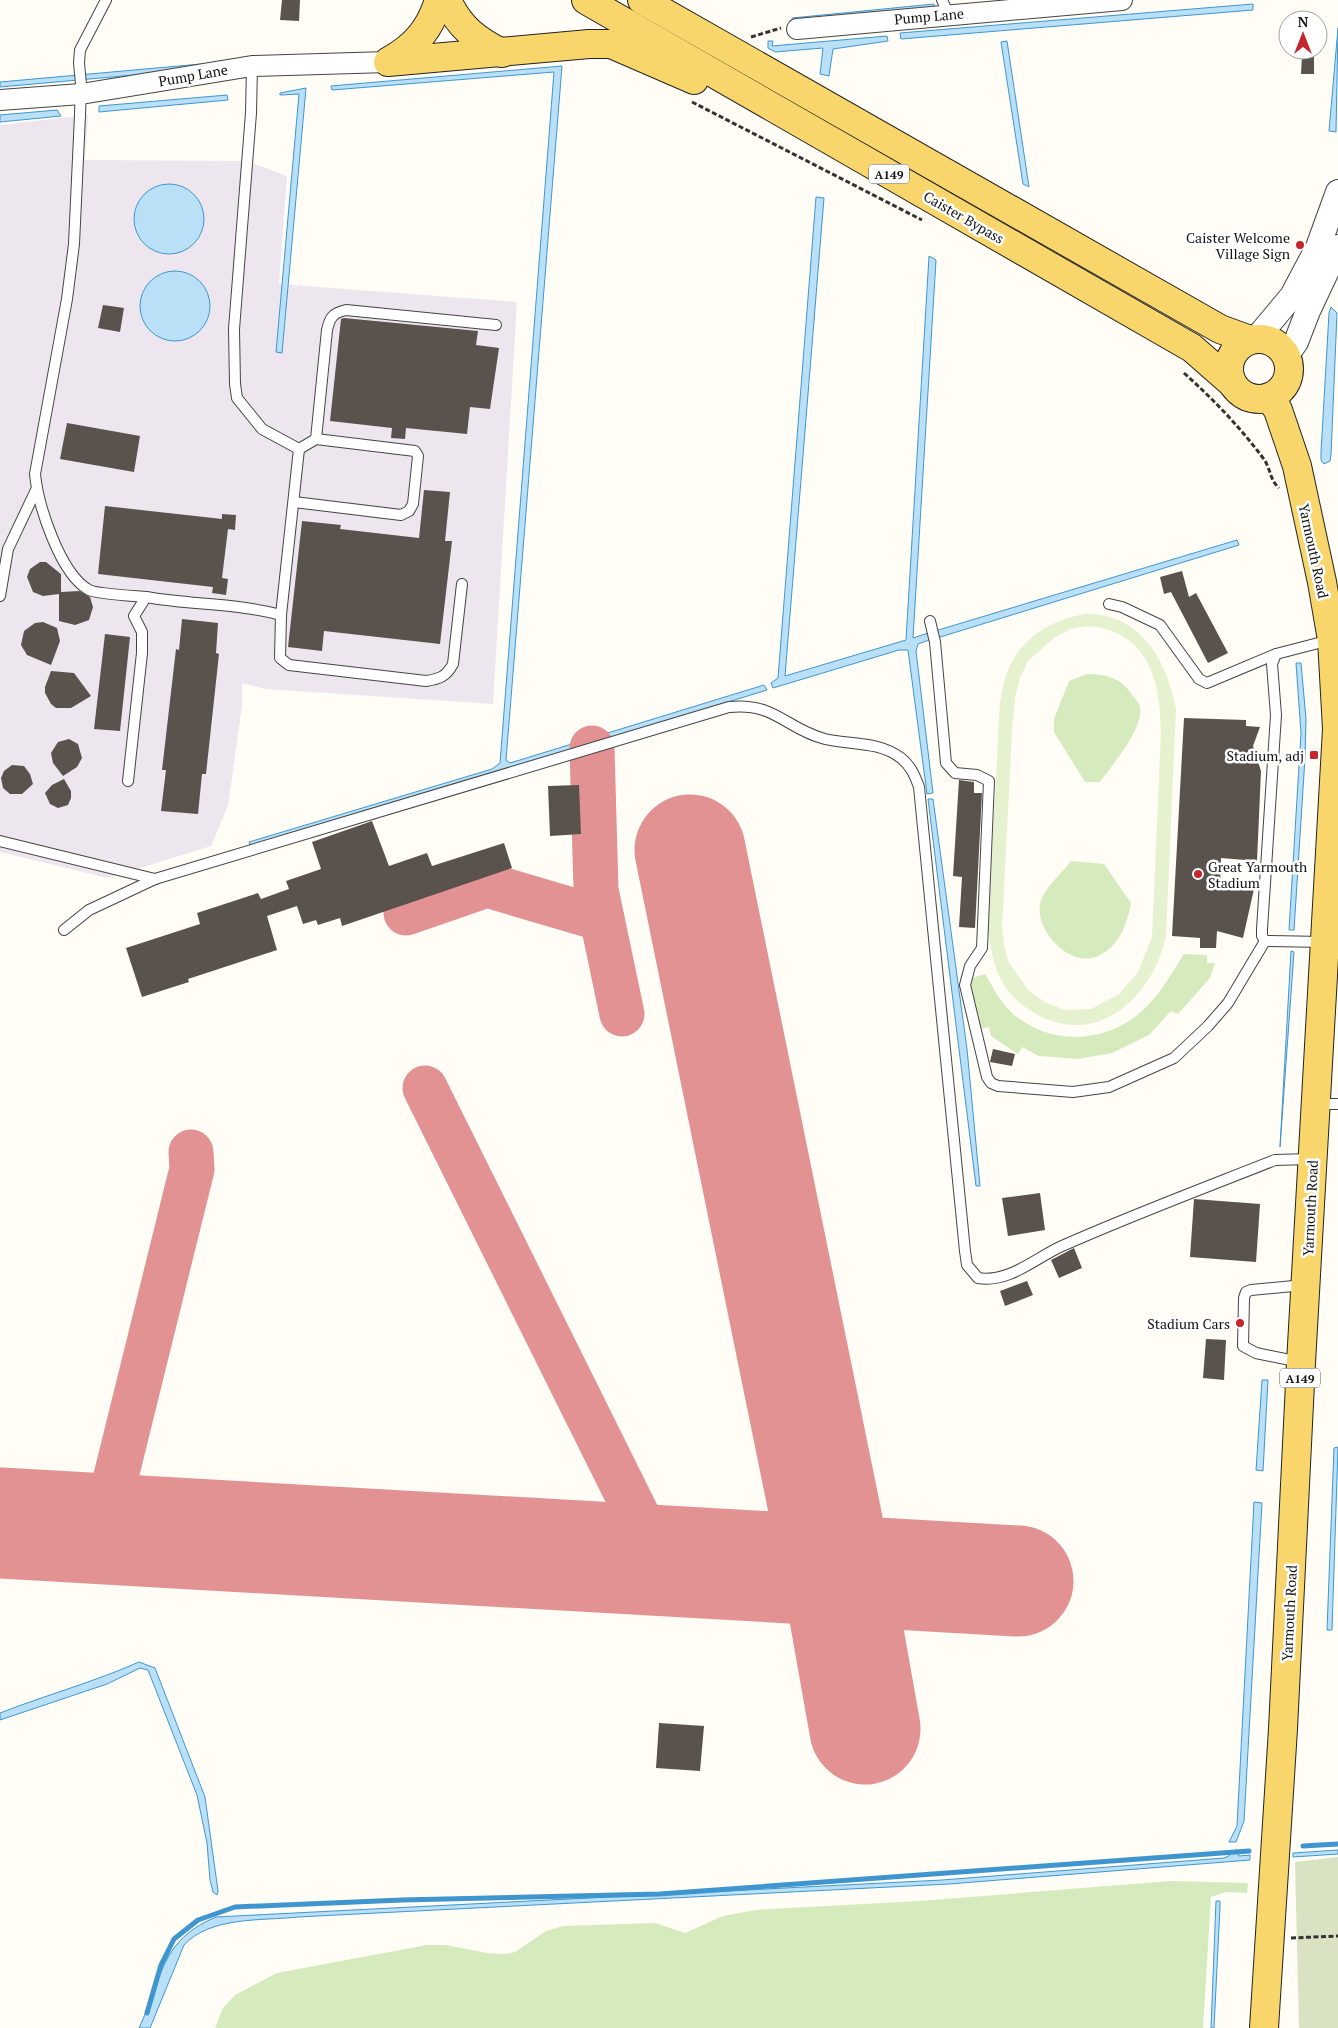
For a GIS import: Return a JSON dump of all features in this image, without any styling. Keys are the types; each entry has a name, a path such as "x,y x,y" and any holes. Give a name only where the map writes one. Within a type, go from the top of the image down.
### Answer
{"main road":[{"path":"388,62 407,52 423,35 434,17 439,0"},
{"path":"447,0 464,29 480,42 502,53"},
{"name":"Caister Bypass","path":"586,0 1192,348 1232,383"},
{"name":"A149","path":"642,0 1220,328 1253,340"},
{"path":"388,62 589,44 611,44 854,154"},
{"path":"1253,340 1274,343 1286,356 1289,371 1287,379 1277,393 1269,398 1252,399 1242,395 1232,383 1230,361 1234,351 1253,340"},
{"name":"Yarmouth Road","path":"1264,2028 1283,1729 1312,1159 1327,1104 1325,942 1337,728 1332,640 1306,511 1288,438 1278,410 1269,398"}],"street":[{"name":"Pump Lane","path":"797,29 945,7 1122,0"},
{"name":"Pump Lane","path":"0,100 252,66 388,62"},
{"path":"1253,340 1292,296 1318,247 1338,192"},
{"path":"1286,356 1296,342 1308,311 1338,247"}],"lane":[{"path":"106,0 80,50 81,89 74,244 67,299 35,474 36,490 47,523 67,569 90,590 176,602 260,609 281,615"},
{"path":"252,66 251,113 234,328 235,384 237,398 262,430 299,449"},
{"path":"316,439 327,330 330,318 336,312 346,310 496,325"},
{"path":"294,502 401,515 409,511 413,504 418,456 415,451 316,439 299,449"},
{"path":"299,449 281,615 280,658 290,664 426,680 439,679 448,674 453,664 462,584"},
{"path":"0,596 8,549 36,490"},
{"path":"128,781 142,653 142,632 134,616 146,597"},
{"path":"1109,604 1140,614 1160,625 1199,679 1206,683 1276,654 1332,640"},
{"path":"930,621 935,642 946,763 955,773 977,775 989,781 982,948 970,966 965,985 990,1083 1004,1088 1073,1092 1109,1087 1174,1058 1208,1026 1228,1003 1265,941"},
{"path":"1265,941 1262,936 1262,929 1276,715 1272,664 1276,654"},
{"path":"64,930 89,910 155,879 729,707 745,705 762,708 824,738 863,743 886,750 902,759 913,772 919,787 965,1251 967,1265 978,1278 989,1280 1007,1275 1060,1246 1275,1160 1312,1159"},
{"path":"0,841 155,879"},
{"path":"1265,941 1325,942"},
{"path":"1301,1362 1256,1353 1244,1346 1244,1298 1246,1292 1251,1290 1306,1285"}],"path":[{"path":"734,52 750,37 779,28 797,29"},
{"path":"688,101 929,224"},
{"path":"1178,367 1246,435 1267,462 1272,482 1306,511"},
{"path":"1282,1938 1338,1936"}],"shaded area":[{"path":"88,115 85,160 247,161 287,176 279,284 517,302 493,704 266,689 242,683 242,706 228,806 211,846 108,878 0,852 0,125"}],"green space":[{"path":"1084,614 1104,615 1121,621 1135,630 1148,642 1158,657 1166,673 1176,709 1166,936 1160,957 1150,977 1137,995 1121,1010 1103,1020 1082,1025 1061,1023 1038,1015 1015,999 1004,985 994,961 990,945 988,919 999,716 1004,683 1013,661 1028,641 1037,633 1071,617","holes":["1089,626 1109,630 1125,638 1138,649 1147,662 1154,678 1158,695 1161,732 1152,937 1138,972 1119,994 1091,1009 1065,1010 1045,1002 1029,991 1008,961 1004,944 1002,928 1015,698 1020,678 1028,661 1054,638 1070,629"]},
{"path":"1087,674 1111,677 1121,683 1130,692 1140,708 1140,717 1132,737 1100,782 1085,782 1054,732 1054,719 1069,681"},
{"path":"1071,861 1104,864 1131,903 1125,925 1114,944 1102,954 1091,958 1080,958 1069,954 1059,947 1044,927 1040,915 1042,898 1053,881"},
{"path":"1184,954 1207,955 1207,963 1215,963 1210,978 1178,1014 1171,1011 1149,1035 1112,1053 1078,1059 1039,1056 1022,1047 1018,1054 991,1036 989,1027 980,1029 969,979 985,974 1008,1009 1023,1021 1040,1030 1057,1035 1075,1037 1094,1035 1112,1030 1128,1022 1143,1010 1160,990"},
{"path":"1338,1857 1338,2028 1299,2028 1295,1862"},
{"path":"1171,1881 1248,1883 1247,1893 1227,1892 1211,1897 1203,2028 215,2028 223,2008 235,1995 277,1973 427,1945 446,1945 487,1953 505,1954 515,1952 546,1931 563,1926 655,1923 685,1933 723,1916 755,1910 919,1901"}],"water":[{"path":"934,4 934,9 793,23 792,18"},
{"path":"1253,4 1253,10 901,39 900,33"},
{"path":"1338,28 1336,132 1329,131"},
{"path":"887,36 888,41 833,49 829,76 820,74 823,48 775,52 768,48 768,41 773,41 772,46"},
{"path":"1007,41 1029,187 1023,184 1001,42"},
{"path":"257,59 257,64 0,87 0,82"},
{"path":"562,66 506,760 510,763 764,685 767,690 251,848 249,842 492,769 500,763 554,72 332,90 331,86"},
{"path":"306,88 282,353 276,352 299,94 280,95 280,93"},
{"path":"227,95 228,100 99,112 99,106"},
{"path":"57,110 61,116 0,122 0,115"},
{"path":"162,184 176,184 189,190 198,199 204,212 202,232 194,244 176,254 162,254 149,248 140,239 134,226 134,212 140,199 149,190"},
{"path":"816,197 824,198 785,676 906,640 929,256 936,260 913,638 931,632 932,639 918,644 916,651 933,793 927,794 908,650 899,650 773,688 771,683 778,678"},
{"path":"175,271 188,274 200,281 207,293 210,306 207,319 200,331 188,338 175,341 162,338 150,331 143,319 140,306 143,293 150,281 162,274"},
{"path":"1331,307 1337,313 1331,455 1330,461 1324,464 1321,460 1321,452 1329,313"},
{"path":"1237,540 1239,545 937,638 935,631"},
{"path":"1296,663 1301,663 1306,719 1305,758 1294,930 1289,930 1301,733"},
{"path":"928,799 933,799 967,1049 980,1186 976,1186"},
{"path":"1291,951 1294,952 1280,1147"},
{"path":"1262,1380 1268,1380 1263,1471 1256,1470"},
{"path":"1338,1447 1332,1630 1327,1630 1334,1448"},
{"path":"1254,1502 1262,1503 1244,1821 1236,1842 1229,1842 1237,1826"},
{"path":"139,1662 155,1668 205,1797 217,1895 213,1892 210,1880 207,1843 197,1795 148,1670 140,1668 107,1684 0,1720 0,1713"},
{"path":"1237,1850 1239,1856 1250,1855 1250,1860 949,1884 298,1917 222,1924 195,1936 184,1945 150,2028 139,2028 165,1963 173,1949 198,1926 216,1917 942,1880 1224,1858 1229,1856 1231,1851"},
{"path":"1338,1850 1338,1854 1293,1857 1293,1853"},
{"path":"1216,1901 1220,1901 1220,1907 1214,2028 1211,2028"}],"building":[{"path":"282,0 300,0 299,21 280,20"},
{"path":"1302,60 1314,60 1314,74 1301,74"},
{"path":"103,305 124,308 120,332 98,328"},
{"path":"341,319 478,331 476,345 499,348 490,409 470,407 467,434 406,428 405,439 391,438 392,428 330,421"},
{"path":"67,423 140,436 134,472 60,459"},
{"path":"424,490 450,492 445,541 452,541 440,644 324,631 322,651 288,647 302,521 341,525 340,529 419,538"},
{"path":"105,506 222,519 222,514 236,515 235,530 228,529 222,578 228,579 226,595 212,593 213,587 98,574"},
{"path":"40,562 46,562 61,574 61,592 79,591 90,597 93,607 89,620 75,625 59,621 59,594 43,596 33,592 27,577 30,569"},
{"path":"1182,571 1189,597 1196,593 1228,653 1208,663 1171,592 1164,594 1160,577"},
{"path":"182,619 218,623 216,653 219,654 206,774 202,774 198,814 161,811 166,770 162,770 176,649 179,650"},
{"path":"43,622 57,628 60,641 51,665 27,655 21,645 24,631 35,623"},
{"path":"105,634 130,637 120,731 94,729"},
{"path":"51,671 74,673 91,696 71,708 56,708 51,704 45,693 45,687"},
{"name":"Great Yarmouth Stadium","path":"1184,718 1246,720 1246,726 1260,727 1253,746 1261,771 1257,861 1221,858 1220,887 1254,889 1243,938 1217,931 1216,948 1200,948 1200,938 1172,936"},
{"path":"69,739 78,744 82,758 77,767 63,776 53,763 51,753 58,742"},
{"path":"12,765 24,766 30,774 33,784 22,794 10,794 3,788 1,778 4,771"},
{"path":"64,779 71,791 71,798 68,805 58,808 50,804 45,793 52,785"},
{"path":"959,780 974,782 974,793 982,793 975,928 959,927 962,877 953,876"},
{"path":"579,785 581,834 550,836 548,786"},
{"path":"372,821 389,866 427,853 432,866 504,843 512,868 342,926 340,918 318,925 316,920 303,924 297,906 267,916 277,950 188,979 189,982 142,997 126,948 200,924 197,913 258,893 261,899 289,889 286,881 321,869 312,842"},
{"path":"993,1049 1015,1054 1012,1066 990,1062"},
{"path":"1040,1193 1045,1230 1008,1236 1002,1198"},
{"path":"1194,1199 1260,1204 1256,1262 1190,1257"},
{"path":"1074,1248 1082,1268 1059,1278 1051,1260"},
{"path":"1027,1281 1033,1295 1005,1306 1000,1291"},
{"path":"1206,1339 1226,1340 1224,1380 1203,1378"},
{"path":"659,1723 704,1726 700,1771 656,1768"}],"waterway":[{"path":"1303,1846 1338,1844"},
{"path":"147,2013 161,1965 174,1939 198,1920 235,1907 402,1900 660,1894 1249,1851"}],"taxiway":[{"path":"592,748 596,890 622,1014"},
{"path":"406,913 487,885 602,919"},
{"path":"425,1088 660,1561"},
{"path":"103,1529 192,1169 191,1152"}],"runway":[{"path":"690,850 837,1571 865,1729"},
{"path":"0,1523 1018,1581"}],"place":[{"name":"Caister Welcome Village Sign","path":"1300,245"},
{"name":"Stadium, adj","path":"1314,755"},
{"name":"Great Yarmouth Stadium","path":"1198,874"},
{"name":"Stadium Cars","path":"1240,1323"}]}
